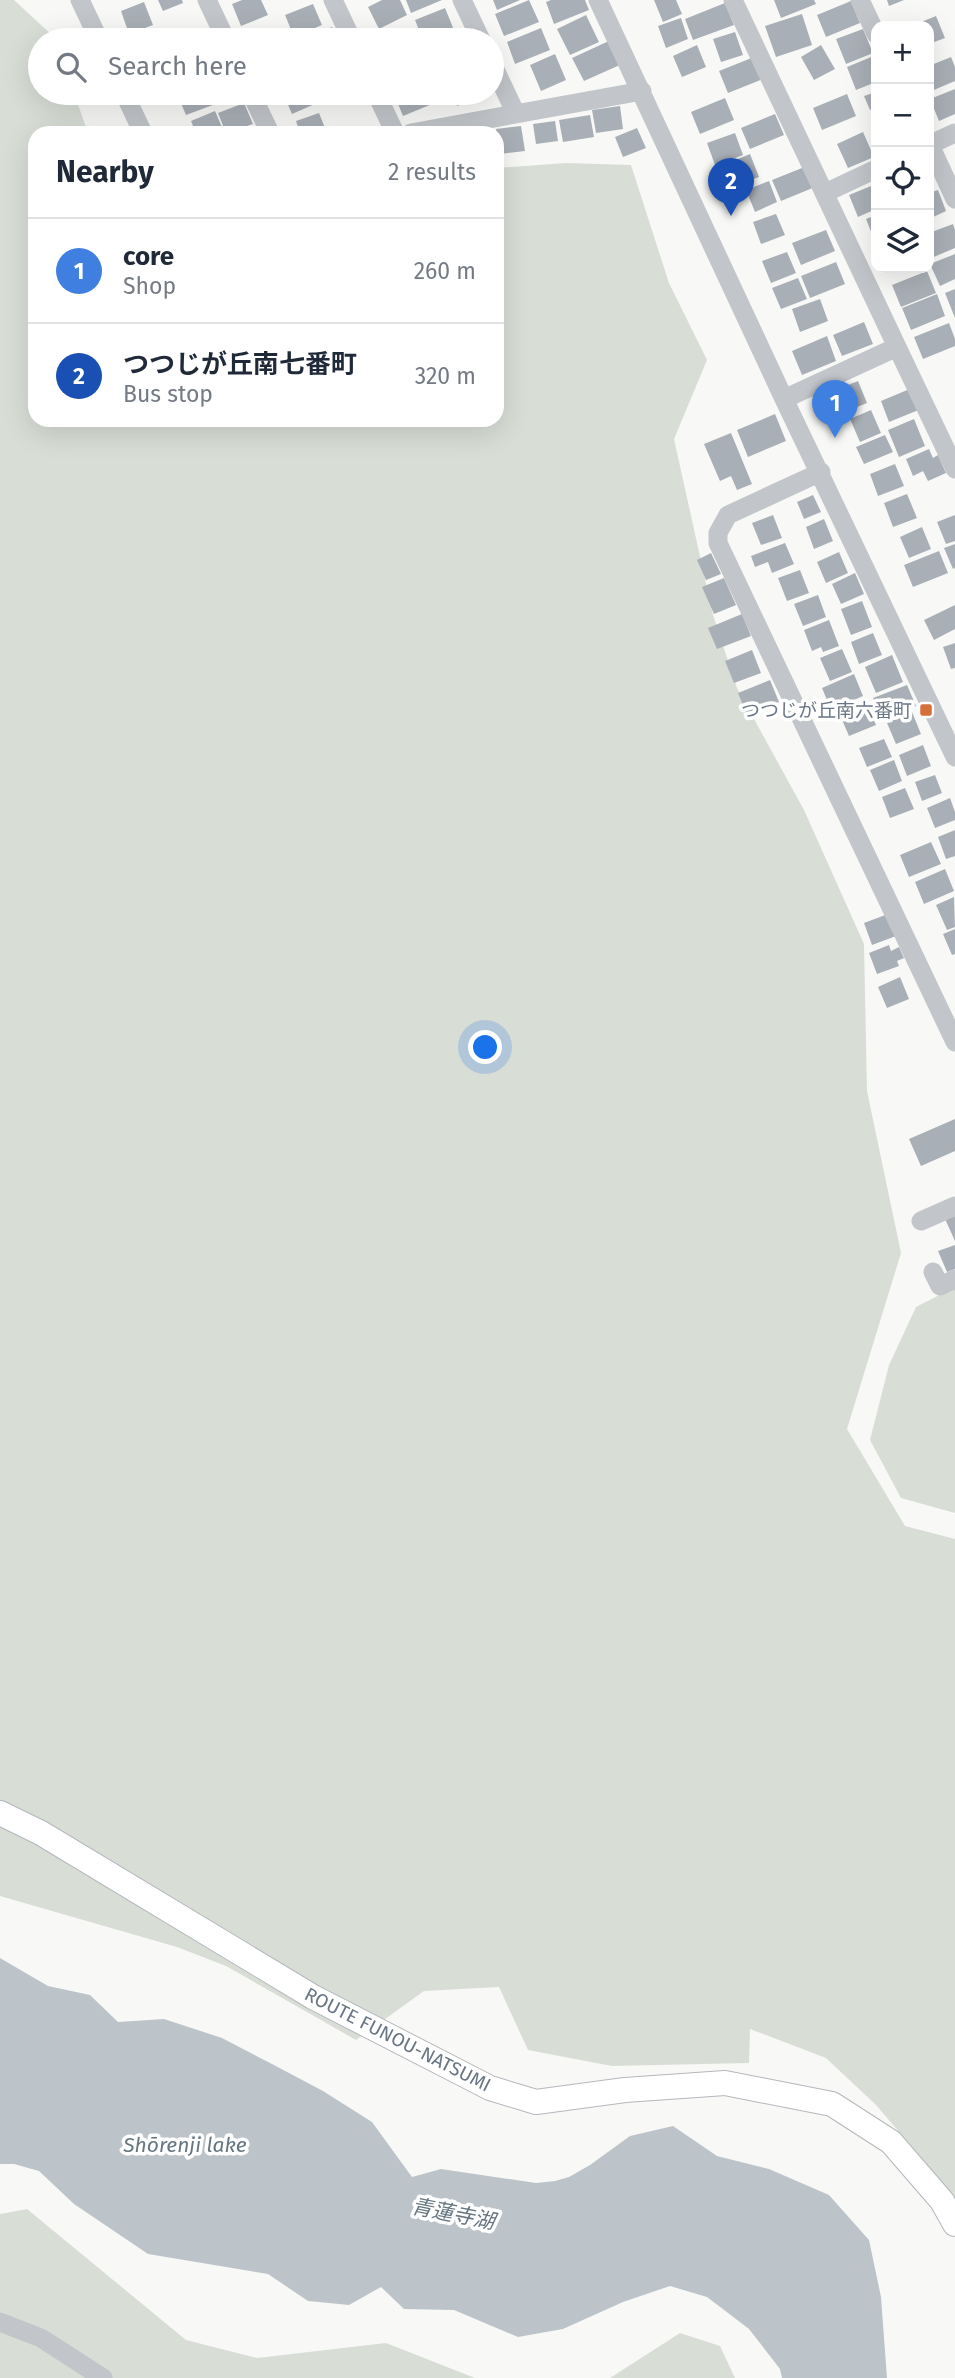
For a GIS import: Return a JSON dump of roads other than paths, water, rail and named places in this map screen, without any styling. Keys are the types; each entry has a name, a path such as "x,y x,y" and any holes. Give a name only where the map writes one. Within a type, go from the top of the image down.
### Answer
{"main road":[{"name":"ROUTE FUNOU-NATSUMI","path":"0,1813 52,1840 313,1997 490,2088 536,2102 725,2083 832,2104 891,2142 942,2201 955,2224"}],"street":[{"path":"80,0 93,28"},
{"path":"207,0 220,28"},
{"path":"333,0 346,28"},
{"path":"462,0 475,28"},
{"path":"598,0 955,757"},
{"path":"733,0 955,469"},
{"path":"860,0 871,23"},
{"path":"504,88 516,114"},
{"path":"450,126 642,91"},
{"path":"130,105 140,126"},
{"path":"257,105 267,126"},
{"path":"382,105 392,126"},
{"path":"934,142 955,133"},
{"path":"930,147 955,199"},
{"path":"825,193 871,171"},
{"path":"784,399 897,347"},
{"path":"821,472 728,515 718,533 718,543 948,1009 955,1042"},
{"path":"921,1221 955,1206"},
{"path":"933,1272 940,1286 955,1279"},
{"path":"0,2322 41,2338 103,2378"}],"water":[{"name":"Shōrenji lake","path":"0,1958 48,1986 90,1995 118,2022 164,2019 222,2038 323,2091 372,2122 412,2177 441,2169 536,2183 555,2181 569,2177 590,2165 630,2136 673,2126 717,2156 769,2169 829,2195 869,2240 881,2297 887,2378 782,2378 780,2369 749,2329 707,2297 670,2286 623,2302 563,2329 518,2337 454,2310 404,2309 381,2287 349,2305 308,2301 268,2274 148,2254 74,2204 39,2171 14,2164 0,2164"}],"place":[{"name":"つつじが丘南七番町","path":"731,216"},
{"name":"core","path":"835,438"},
{"name":"つつじが丘南六番町","path":"926,710"}],"water label":[{"name":"青蓮寺湖","path":"453,2214"}]}
